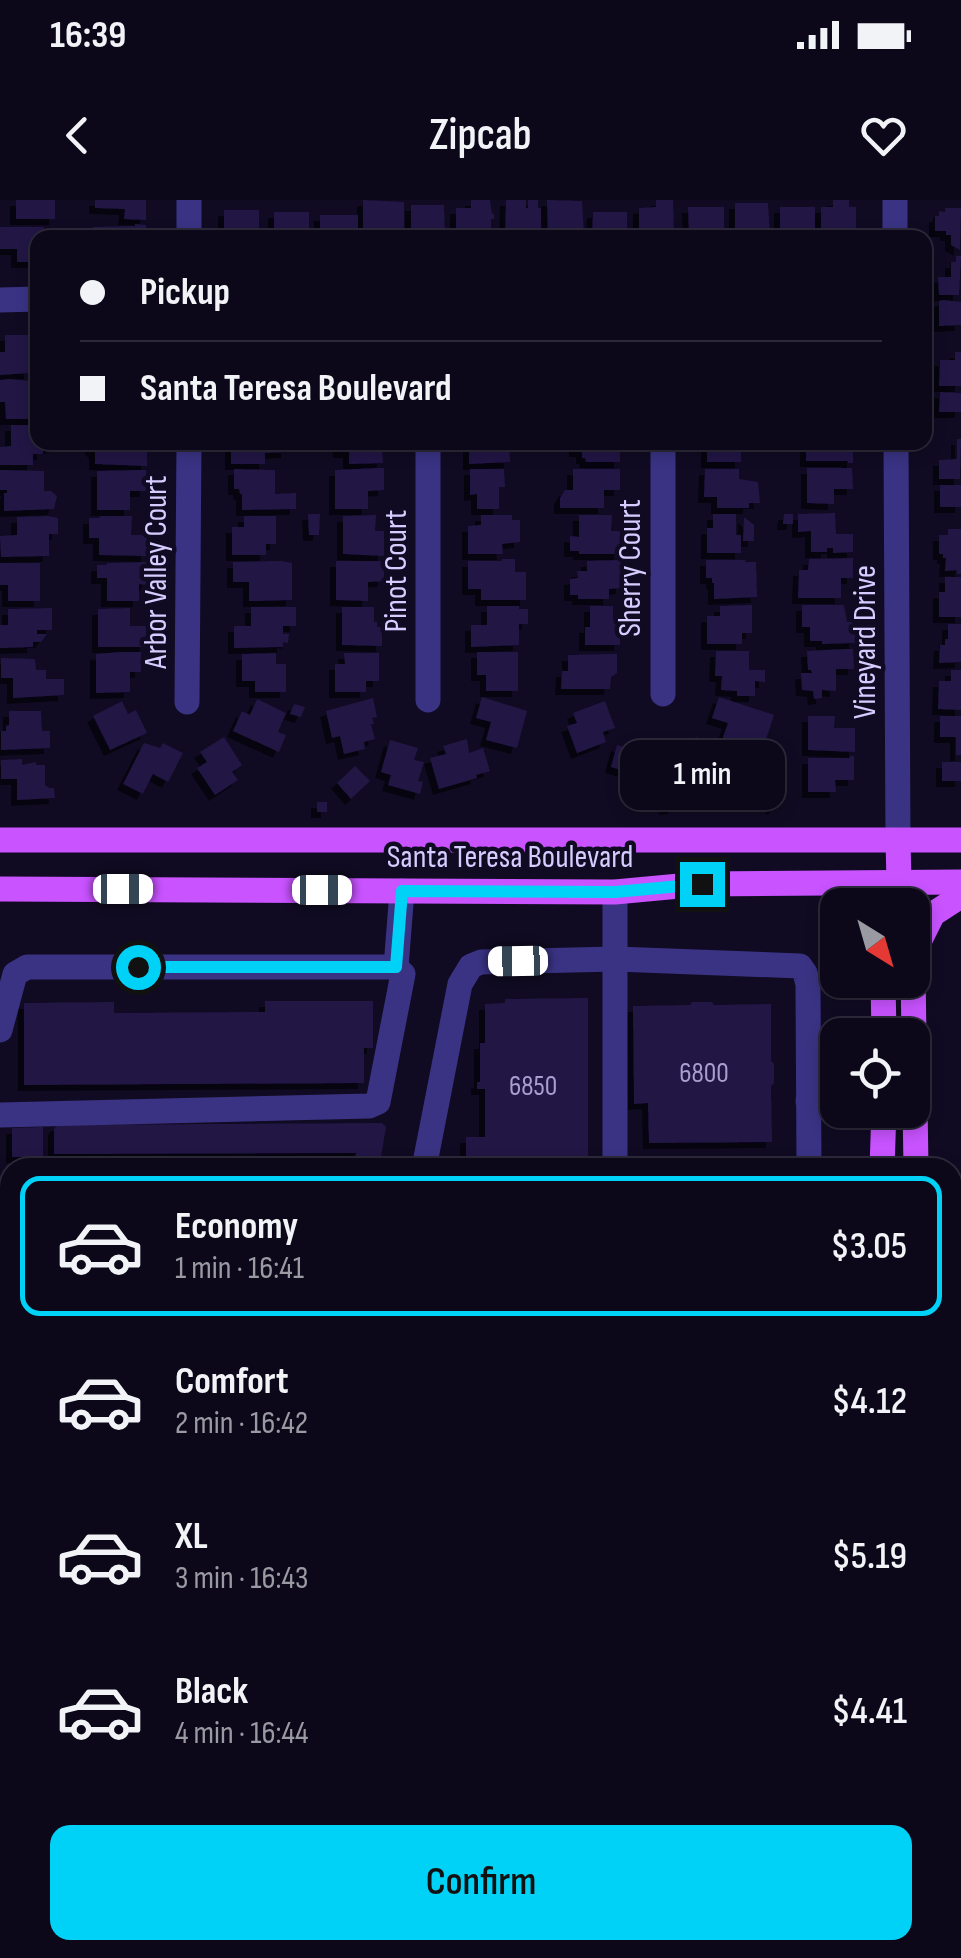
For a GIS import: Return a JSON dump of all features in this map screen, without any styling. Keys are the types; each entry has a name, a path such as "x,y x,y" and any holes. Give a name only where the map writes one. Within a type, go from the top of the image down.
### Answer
{"main road":[{"name":"Santa Teresa Boulevard","path":"0,840 961,840"},
{"path":"893,888 898,841"},
{"name":"Santa Teresa Boulevard","path":"0,888 615,892 702,884 818,882 855,888"},
{"path":"818,882 824,888"},
{"name":"Santa Teresa Boulevard","path":"926,888 961,882"},
{"path":"930,920 961,896"},
{"path":"914,998 916,1158"},
{"path":"882,1158 883,1128"}],"street":[{"path":"189,200 189,230"},
{"path":"895,200 895,230"},
{"path":"0,300 30,300"},
{"name":"Arbor Valley Court","path":"187,702 189,450"},
{"name":"Pinot Court","path":"428,450 428,700"},
{"name":"Sherry Court","path":"663,450 663,694"},
{"name":"Vineyard Drive","path":"896,450 898,841"},
{"path":"396,967 402,891"},
{"path":"615,892 615,1158"},
{"path":"426,1158 460,984 471,966 481,962 616,959 800,966 808,984 808,1158"},
{"path":"0,1030 15,974 27,968 396,967 403,974 378,1102 369,1106 0,1115"},
{"path":"808,1101 820,1101"}],"building":[{"path":"16,200 55,200 55,219 16,219"},
{"path":"95,200 146,200 146,220 124,219 125,209 95,208"},
{"path":"363,200 404,202 404,230 363,230"},
{"path":"471,200 490,200 494,214 491,230 456,230 456,208 471,208"},
{"path":"506,200 526,200 528,208 528,200 538,200 541,230 505,230"},
{"path":"547,200 582,201 584,230 548,230"},
{"path":"656,200 673,200 674,230 639,230 639,208 656,207"},
{"path":"833,200 849,200 849,207 856,207 856,230 821,230 821,207 833,207"},
{"path":"735,203 768,203 770,230 735,230"},
{"path":"411,205 444,205 445,230 411,230"},
{"path":"688,207 724,207 724,230 689,230"},
{"path":"780,207 815,207 815,230 780,230"},
{"path":"945,208 961,208 960,250 951,245 951,235 946,235 946,231 935,231 935,216 939,216 939,211 945,212"},
{"path":"224,210 259,210 259,230 224,230"},
{"path":"274,212 309,212 309,230 274,230"},
{"path":"593,212 627,212 627,230 592,230"},
{"path":"320,215 358,215 358,230 320,230"},
{"path":"146,225 146,230 93,230 93,227"},
{"path":"0,227 44,227 30,230 30,262 17,262 17,249 0,249"},
{"path":"956,256 961,256 959,295 939,295 938,277 951,277 951,262 956,262"},
{"path":"939,301 961,302 961,325 939,326"},
{"path":"5,335 30,335 30,373 0,375 0,352 5,352"},
{"path":"955,352 961,352 961,386 939,386 940,360 955,360"},
{"path":"0,380 30,381 30,419 6,419 5,402 0,402"},
{"path":"940,392 961,393 961,412 939,412"},
{"path":"11,425 30,425 30,450 43,450 43,454 33,454 33,465 0,465 0,447 11,446"},
{"path":"957,439 961,439 960,479 939,479 939,460 957,459"},
{"path":"92,450 147,450 147,466 95,464"},
{"path":"231,450 287,450 265,453 265,464 231,464"},
{"path":"382,450 383,463 349,464 349,452 339,452"},
{"path":"469,450 509,450 510,462 469,464"},
{"path":"620,450 620,462 586,462 582,451 575,451"},
{"path":"707,450 741,450 741,462 707,462"},
{"path":"806,450 853,450 853,463 806,461"},
{"path":"384,468 384,490 368,491 368,509 335,509 335,470"},
{"path":"807,468 852,468 853,489 834,489 834,504 807,503"},
{"path":"234,469 275,470 275,494 296,493 296,509 242,510 242,494 234,489"},
{"path":"470,469 504,469 505,487 499,487 499,509 477,509 477,494 470,495"},
{"path":"573,469 620,469 620,490 604,490 604,508 560,508 565,490 573,490"},
{"path":"705,469 739,469 739,479 758,482 760,503 749,503 749,508 717,508 717,497 704,497"},
{"path":"0,470 44,471 44,491 57,496 54,509 4,511 7,490 0,490"},
{"path":"146,470 146,491 130,491 130,510 97,510 97,471"},
{"path":"940,485 961,485 961,507 940,507"},
{"path":"835,513 836,534 853,534 853,552 833,553 833,548 827,548 827,552 811,552 811,531 798,532 798,514"},
{"path":"308,514 320,514 319,535 309,535"},
{"path":"713,514 736,514 741,553 707,553 707,528 713,528"},
{"path":"784,514 793,514 793,524 783,524"},
{"path":"376,515 375,531 384,531 384,556 343,554 343,516"},
{"path":"481,515 512,515 512,520 520,520 520,542 502,544 503,554 468,554 468,526 481,525"},
{"path":"579,515 612,515 611,531 620,531 620,554 570,551 570,536 579,537"},
{"path":"132,516 131,535 147,535 147,556 99,555 99,538 89,538 89,518"},
{"path":"244,516 276,516 276,544 266,544 266,555 232,555 232,527 244,527"},
{"path":"17,517 58,518 58,534 49,534 49,556 1,557 0,536 17,535"},
{"path":"744,517 754,525 754,541 743,541"},
{"path":"948,529 961,529 961,574 957,570 945,571 946,558 939,554 939,535 948,535"},
{"path":"853,558 853,578 841,578 841,598 798,598 799,570 808,570 809,559"},
{"path":"515,559 515,572 526,572 526,600 481,600 481,589 468,589 468,561"},
{"path":"621,560 622,588 609,589 609,599 578,599 578,595 570,595 570,579 578,578 577,571 587,571 587,561"},
{"path":"706,560 756,562 757,597 714,599 714,583 712,578 706,578"},
{"path":"336,561 384,561 384,581 368,582 368,601 336,600"},
{"path":"148,562 148,585 139,584 139,601 107,601 107,578 97,578 97,565"},
{"path":"233,562 292,563 292,600 249,601 249,582 233,582"},
{"path":"0,563 40,563 40,601 8,601 8,585 0,585"},
{"path":"945,577 961,577 961,617 939,617 939,592 945,592"},
{"path":"752,605 752,633 742,633 742,644 707,644 707,616 720,616 720,606"},
{"path":"802,605 844,605 847,622 855,622 855,643 810,641 810,627 802,627"},
{"path":"487,606 528,609 528,624 519,624 519,645 471,647 471,625 487,625"},
{"path":"590,606 613,606 613,620 620,620 620,645 585,645"},
{"path":"251,607 296,607 296,626 283,626 283,634 289,634 288,643 283,642 283,647 234,648 234,626 251,626"},
{"path":"342,607 374,607 374,622 382,627 382,646 342,645"},
{"path":"52,608 52,630 37,630 37,634 47,634 41,642 33,642 33,647 0,648 0,625 8,625 8,609"},
{"path":"130,608 130,626 146,626 146,647 98,647 98,609"},
{"path":"948,624 961,624 961,662 939,663 940,645 948,639"},
{"path":"853,649 854,669 836,669 836,691 822,690 822,698 814,699 813,691 802,690 801,673 812,673 808,670 807,651"},
{"path":"716,651 749,651 749,670 765,670 765,682 755,681 755,696 737,696 737,691 721,690 722,676 715,676"},
{"path":"141,652 141,672 130,672 130,692 96,693 96,654"},
{"path":"477,652 518,652 518,691 486,691 486,675 477,675"},
{"path":"276,653 276,664 286,664 286,692 255,692 255,681 242,681 242,654"},
{"path":"344,653 379,653 379,681 366,681 366,692 335,692 335,664 345,664"},
{"path":"617,654 617,673 611,677 610,689 561,689 562,671 568,671 568,655"},
{"path":"1,658 35,659 36,670 46,670 46,679 64,679 64,695 13,698 13,678 1,678"},
{"path":"951,670 961,670 961,710 938,709 939,681 951,681"},
{"path":"482,697 527,711 517,748 486,740 491,722 476,718"},
{"path":"719,697 774,715 762,752 722,740 728,723 712,718"},
{"path":"373,698 377,717 372,718 371,724 375,739 364,742 365,749 344,754 340,736 332,738 326,711"},
{"path":"257,699 286,713 278,732 286,735 279,752 233,731 242,711 250,715"},
{"path":"122,701 128,714 136,710 147,733 110,750 93,716"},
{"path":"605,701 615,728 603,732 606,742 577,753 567,726 577,723 573,713"},
{"path":"294,704 305,707 301,717 290,714"},
{"path":"9,711 41,711 42,731 50,731 50,748 1,750 1,731 9,725"},
{"path":"808,716 835,716 834,728 855,728 855,752 808,750"},
{"path":"940,716 961,716 961,755 956,755 956,737 940,737"},
{"path":"224,737 242,765 232,772 238,780 215,795 197,768 207,762 200,752"},
{"path":"697,737 703,750 712,745 724,774 698,786 695,776 685,780 672,748"},
{"path":"467,739 469,753 483,748 490,771 439,789 430,758 446,754 443,746"},
{"path":"390,740 418,748 414,760 424,762 418,781 423,782 420,794 388,785 391,775 381,772"},
{"path":"144,743 160,748 163,743 183,753 168,782 153,774 143,794 123,784"},
{"path":"632,743 657,750 656,757 664,759 660,774 651,771 647,784 630,779 632,773 611,767 617,745 630,749"},
{"path":"854,756 854,780 835,780 836,792 808,792 808,758"},
{"path":"22,759 22,765 45,765 45,785 54,788 55,798 17,800 17,779 1,779 1,760"},
{"path":"942,762 961,762 961,781 942,781"},
{"path":"355,766 370,781 351,799 337,783"},
{"path":"771,778 780,787 775,792 765,784"},
{"path":"665,791 674,791 674,808 665,809"},
{"path":"770,792 781,801 774,809 764,801"},
{"path":"317,802 327,802 327,812 317,812"},
{"path":"588,998 588,1158 466,1156 466,1137 485,1137 485,1089 477,1089 477,1082 480,1043 485,1043 485,1004 505,1003 505,999"},
{"path":"265,1001 373,1001 373,1048 364,1048 364,1083 24,1085 24,1003 114,1002 114,1013 265,1012"},
{"path":"692,1002 771,1004 772,1142 649,1143 648,1103 634,1104 633,1006"},
{"path":"382,1123 386,1127 381,1158 355,1158 356,1153 54,1154 57,1125"},
{"path":"43,1127 43,1157 12,1157 12,1128"}],"route":[{"path":"138,967 396,967 402,891 615,892 702,884"}]}
